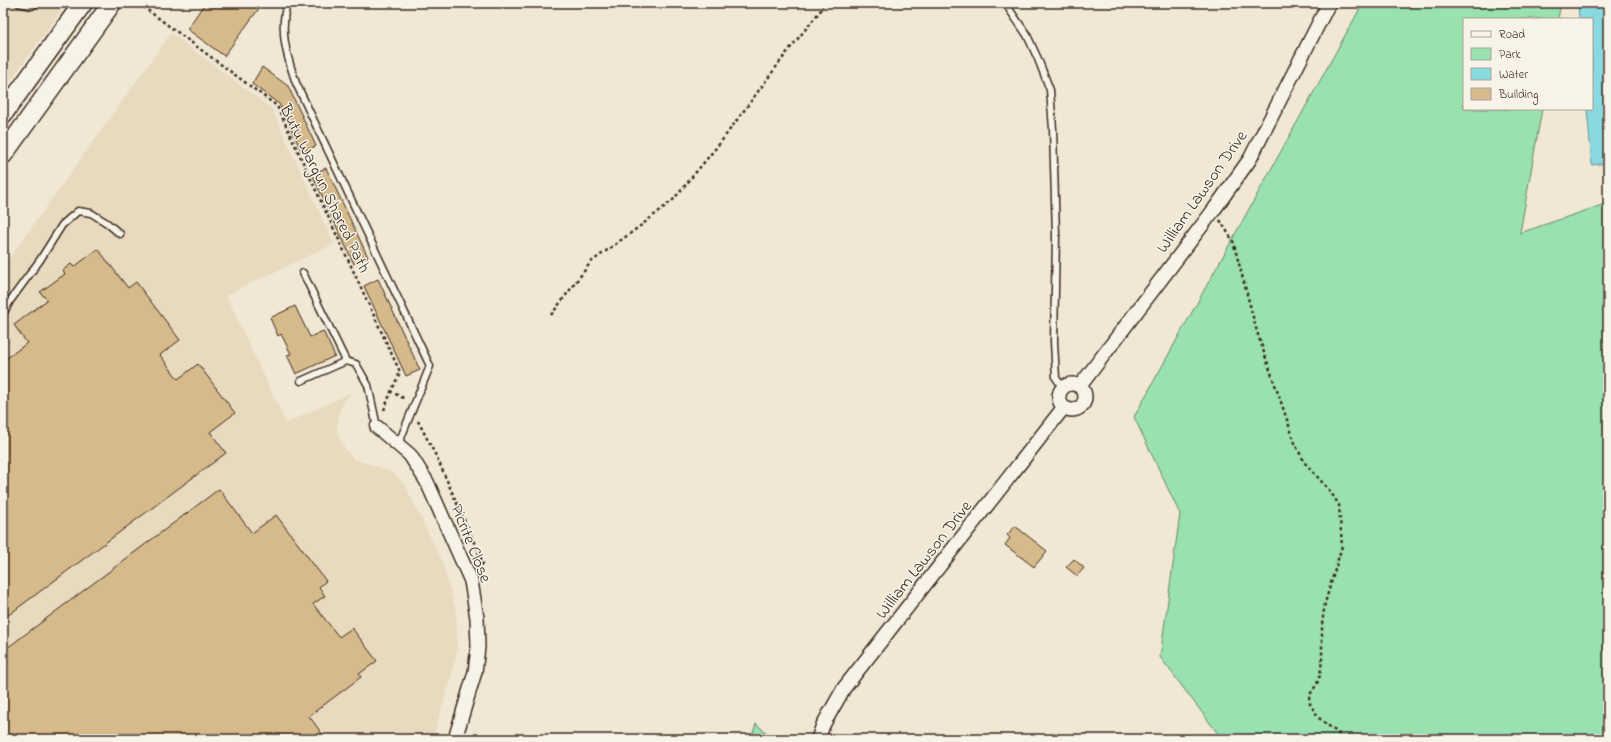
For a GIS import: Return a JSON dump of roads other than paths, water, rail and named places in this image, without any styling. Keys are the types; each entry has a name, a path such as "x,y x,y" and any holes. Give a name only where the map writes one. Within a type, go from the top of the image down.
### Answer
{"main road":[{"path":"3,114 83,3"},
{"path":"3,155 112,3"}],"street":[{"name":"William Lawson Drive","path":"1080,386 1209,217 1250,159 1330,3"},
{"path":"1073,384 1080,386 1085,394 1084,403 1073,410 1064,407 1061,404 1059,396 1062,388 1066,385 1073,384"},
{"name":"William Lawson Drive","path":"818,739 823,725 844,688 1064,407"},
{"name":"Picrite Close","path":"377,427 410,455 427,482 471,581 478,618 477,654 475,672 455,739"}],"lane":[{"path":"3,7 4,3"},
{"path":"19,3 32,6 36,3"},
{"path":"287,3 283,15 283,32 290,66 296,83 430,366 398,445"},
{"path":"1005,3 1027,35 1050,90 1053,129 1056,236 1054,342 1056,378 1062,388"},
{"path":"3,314 10,301 40,260 62,225 78,211 91,213 107,223 120,234"},
{"path":"303,273 346,361"},
{"path":"301,381 346,361 356,364 368,385 377,427"}],"water":[{"path":"1578,3 1608,3 1608,163 1592,165 1587,110 1593,110 1593,18 1579,18"}]}
